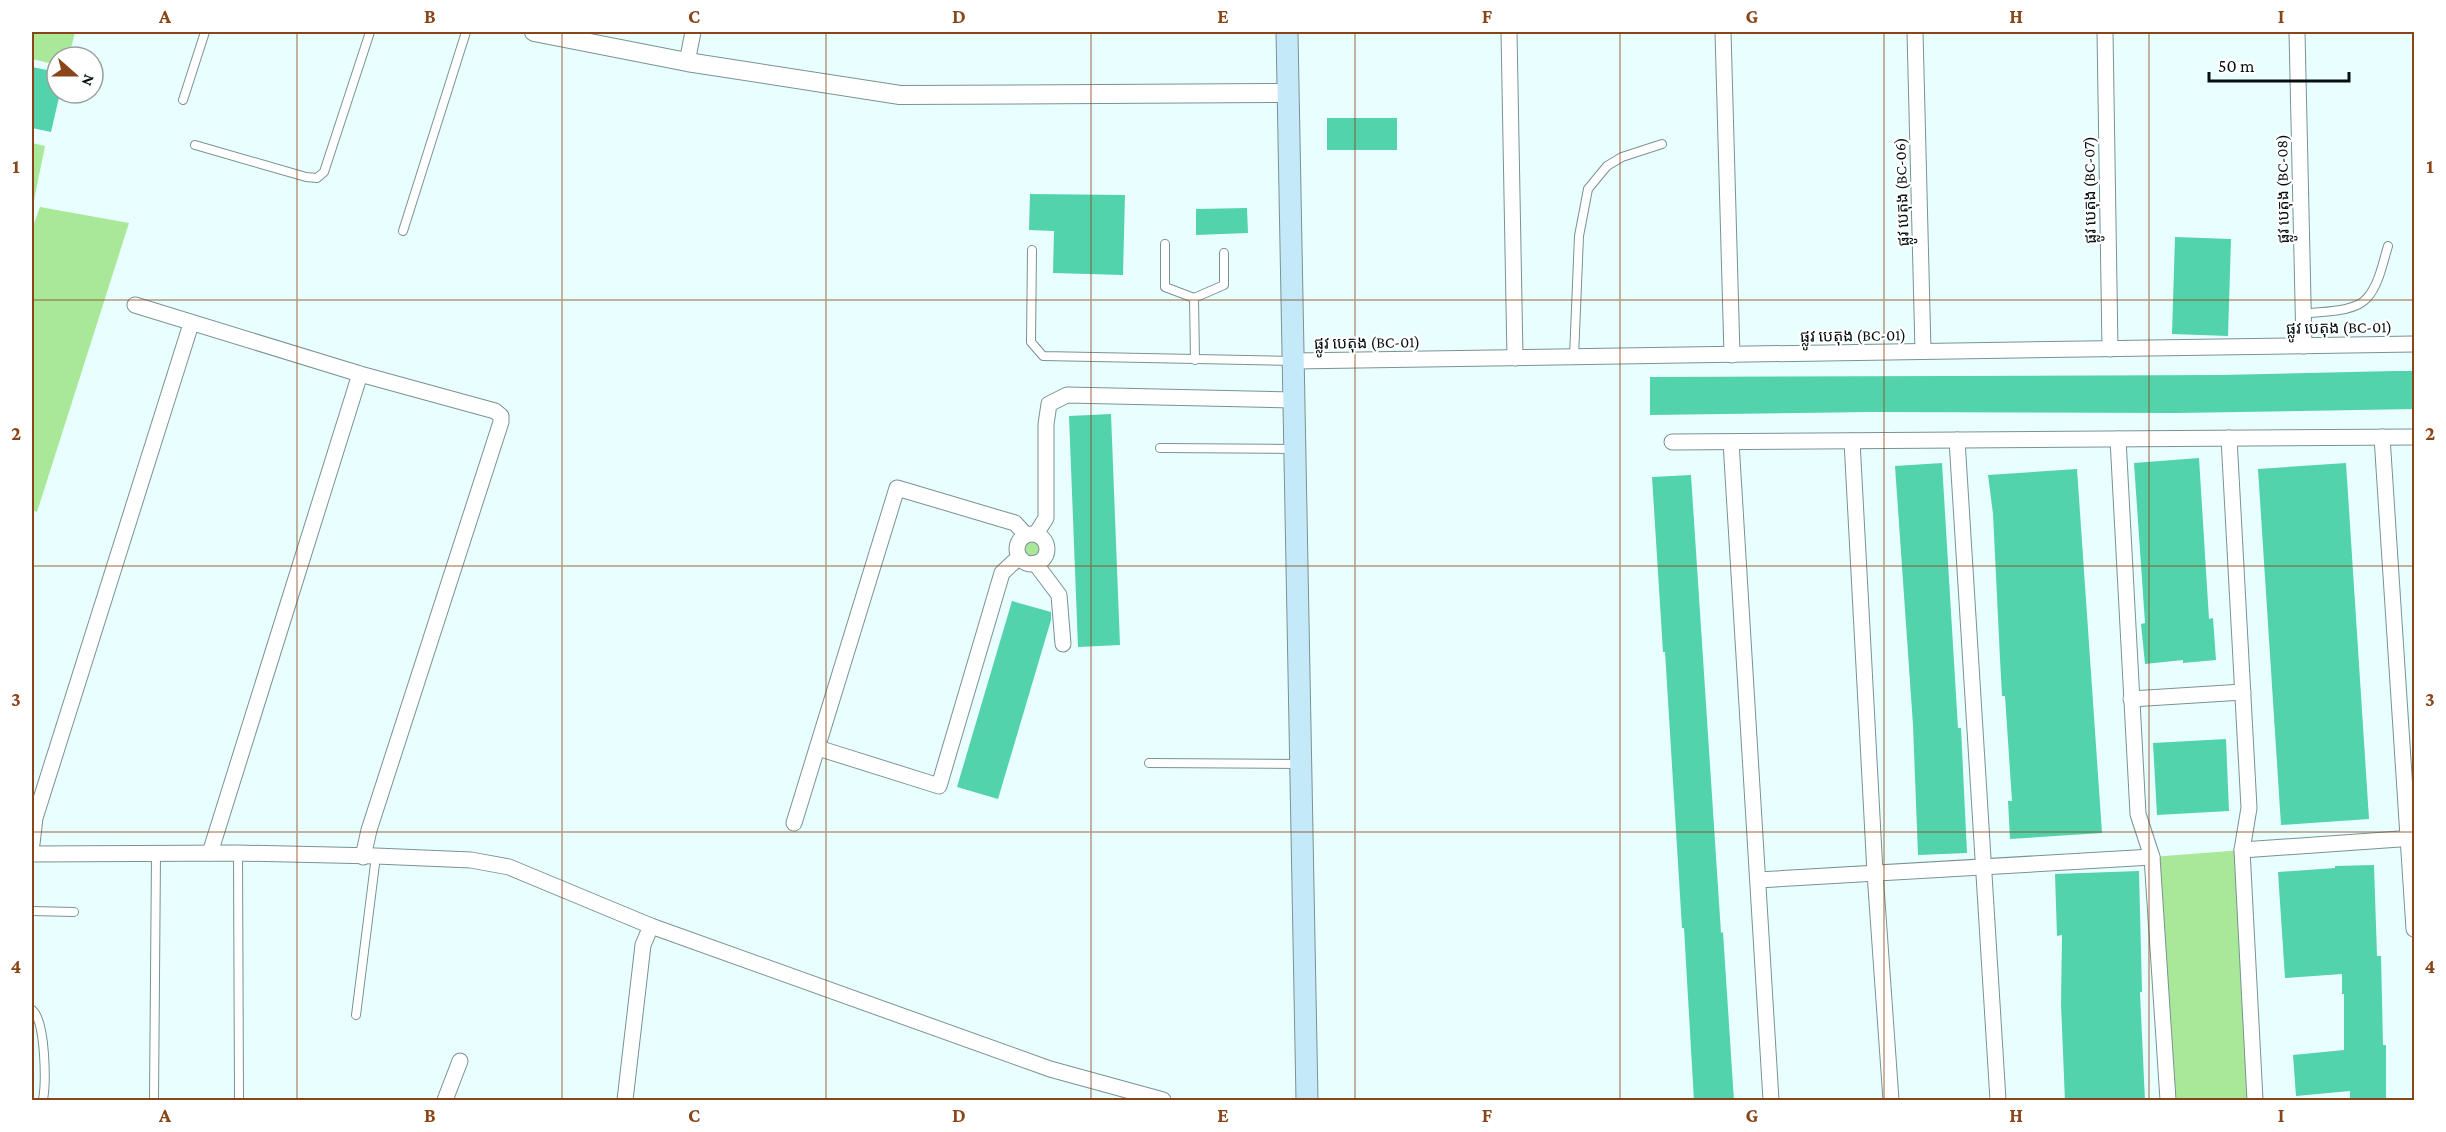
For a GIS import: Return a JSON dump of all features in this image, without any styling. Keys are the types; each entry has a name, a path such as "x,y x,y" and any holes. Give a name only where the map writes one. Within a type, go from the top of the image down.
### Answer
{"main road":[{"path":"1287,32 1307,1101"}],"street":[{"path":"534,32 687,62 900,95 1288,93"},
{"path":"687,62 693,32"},
{"path":"1509,32 1515,358"},
{"path":"1723,32 1732,355"},
{"name":"ផ្លូវ បេតុង (BC-06)","path":"1914,32 1923,351"},
{"name":"ផ្លូវ បេតុង (BC-07)","path":"2105,32 2110,349"},
{"name":"ផ្លូវ បេតុង (BC-08)","path":"2297,32 2304,346"},
{"path":"135,305 360,374 495,411 501,416 501,422 369,830 369,856"},
{"path":"32,844 34,819 191,324"},
{"name":"ផ្លូវ បេតុង (BC-01)","path":"1293,361 2415,344"},
{"path":"210,854 360,374"},
{"path":"794,823 897,488 1015,523 1031,534 1044,539 1047,549 1044,558 1035,563 1026,563 1019,557 1017,545 1031,534 1046,518 1046,424 1049,404 1067,395 1293,400"},
{"path":"2382,437 2412,838 2415,929"},
{"path":"1672,442 2415,437"},
{"path":"2229,438 2249,808 2242,850 2255,1101"},
{"path":"2118,439 2138,814 2152,857 2168,1101"},
{"path":"1957,440 1998,1101"},
{"path":"1852,441 1875,873 1891,1101"},
{"path":"1731,442 1771,1101"},
{"path":"818,748 939,786 1002,573 1019,557"},
{"path":"1035,563 1059,595 1063,644"},
{"path":"2132,699 2243,692"},
{"path":"2242,850 2412,838"},
{"path":"32,854 238,853 369,856 471,861 509,867 651,926 1050,1069 1163,1101"},
{"path":"1758,880 2152,857"},
{"path":"625,1101 643,945 651,926"},
{"path":"445,1101 460,1061"}],"lane":[{"path":"183,100 205,32"},
{"path":"195,145 306,177 317,178 324,172 370,32"},
{"path":"403,231 466,32"},
{"path":"1574,357 1579,236 1588,189 1607,166 1622,157 1662,144"},
{"path":"1164,244 1165,287 1194,298 1224,285 1224,253"},
{"path":"2303,314 2350,307 2366,299 2377,280 2388,246"},
{"path":"1032,250 1031,342 1043,356 1293,361"},
{"path":"1194,298 1195,360"},
{"path":"1160,448 1294,449"},
{"path":"1149,763 1300,764"},
{"path":"238,853 239,1101"},
{"path":"154,1101 156,854"},
{"path":"356,1015 369,856"},
{"path":"32,911 74,912"},
{"path":"32,1010 36,1013 42,1030 43,1101"}],"green space":[{"path":"32,32 75,32 72,45 45,45 45,62 32,59"},
{"path":"32,143 45,146 32,210"},
{"path":"40,207 129,223 37,512 32,510 32,229"},
{"path":"1032,539 1039,542 1042,549 1039,556 1032,559 1025,556 1022,549 1025,542"},
{"path":"2242,850 2255,1100 2168,1100 2152,857"}],"building":[{"path":"32,67 45,70 45,105 57,105 51,132 32,128"},
{"path":"1327,118 1397,118 1397,150 1327,150"},
{"path":"1030,194 1125,195 1123,275 1053,273 1054,231 1029,230"},
{"path":"1247,208 1248,233 1196,235 1196,209"},
{"path":"2175,237 2231,239 2228,336 2172,334"},
{"path":"2415,371 2415,409 2176,413 1870,412 1650,415 1650,377 2220,375"},
{"path":"1111,414 1120,645 1078,647 1069,416"},
{"path":"2199,458 2209,619 2213,618 2216,660 2183,663 2183,660 2145,664 2141,624 2145,623 2134,463"},
{"path":"1942,463 1958,728 1961,728 1967,853 1918,855 1913,725 1895,466"},
{"path":"2346,463 2369,819 2281,825 2258,469"},
{"path":"2077,469 2102,833 2010,839 2008,801 2012,801 2005,696 2002,696 1993,514 1988,475"},
{"path":"1691,475 1734,1101 1694,1101 1665,652 1663,652 1652,477"},
{"path":"1012,601 1051,612 1051,620 998,799 957,787"},
{"path":"2226,739 2229,811 2157,815 2153,743"},
{"path":"2374,865 2377,956 2381,956 2383,1045 2386,1045 2386,1101 2350,1101 2350,1091 2296,1096 2293,1055 2344,1050 2344,994 2342,994 2342,974 2285,978 2278,872 2335,868 2335,866"},
{"path":"2139,871 2142,992 2140,992 2145,1101 2065,1101 2061,1004 2062,935 2057,936 2055,874"}]}
